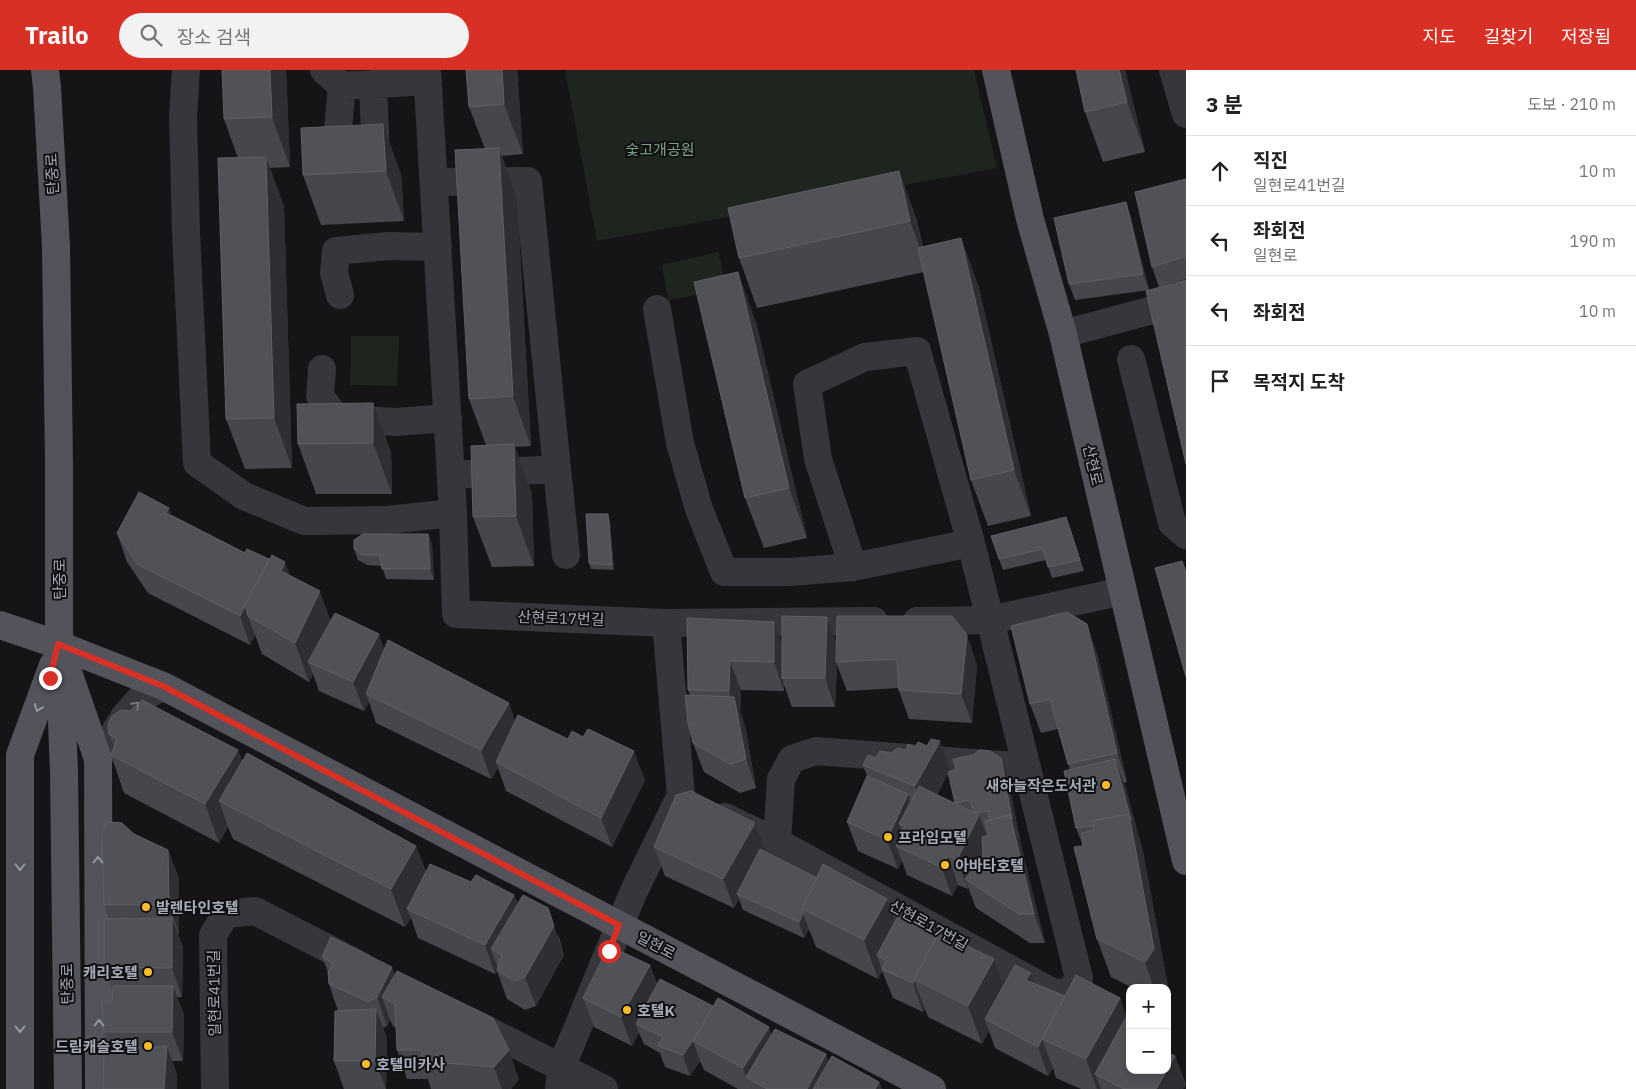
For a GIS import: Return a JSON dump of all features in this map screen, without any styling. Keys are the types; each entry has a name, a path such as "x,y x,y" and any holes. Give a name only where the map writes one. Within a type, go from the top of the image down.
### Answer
{"main road":[{"name":"탄중로","path":"45,70 56,247 59,463 58,644 64,772 68,1089"},
{"name":"산현로","path":"996,70 1030,220 1063,334 1186,861"},
{"name":"일현로","path":"0,625 58,644 163,686 932,1089"},
{"path":"58,644 98,759 100,1089"},
{"path":"20,1089 20,755 50,678 58,644"}],"street":[{"path":"186,70 183,116 185,194 197,463 244,496 304,521 387,520 454,513 427,75 373,84 333,78 338,128"},
{"path":"1173,70 1186,114"},
{"path":"373,84 376,159"},
{"path":"434,182 528,181 566,556"},
{"path":"340,295 334,273 336,251 388,246 438,247"},
{"path":"1063,334 1186,301"},
{"path":"657,309 680,443 699,509 724,572 789,572 853,567 971,543"},
{"path":"853,567 818,459 807,384 865,357 916,350 971,543 990,620"},
{"path":"1131,359 1172,523 1186,535"},
{"path":"322,369 320,396 337,419 396,422 448,418"},
{"path":"451,476 557,470"},
{"name":"산현로17번길","path":"454,513 456,614 666,623 990,620 1122,590"},
{"name":"산현로17번길","path":"681,795 777,842 1052,992 1069,994 1079,978 990,620"},
{"path":"560,1078 619,925 681,795 666,623"},
{"path":"98,759 124,717 139,700 163,686"},
{"path":"777,842 781,779 792,759 816,751 1027,766"},
{"name":"일현로41번길","path":"215,1089 213,935 226,914 255,911 385,978"},
{"path":"445,1009 560,1078 604,1089"}],"green space":[{"name":"숯고개공원","path":"565,70 974,70 997,168 597,241"},
{"path":"718,252 728,290 668,300 662,265"},
{"path":"351,336 399,336 397,386 350,385"}],"building":[{"path":"222,70 270,70 272,117 224,119"},
{"path":"466,70 502,70 504,104 469,107"},
{"path":"1076,70 1119,70 1127,102 1085,112"},
{"path":"383,124 386,171 303,175 301,128"},
{"path":"499,148 513,396 469,399 455,150"},
{"path":"266,157 274,418 226,419 218,158"},
{"path":"899,171 910,221 739,258 728,208"},
{"path":"1186,179 1186,256 1152,267 1135,192"},
{"path":"1126,202 1143,274 1069,284 1054,218"},
{"path":"961,238 1014,470 971,480 918,248"},
{"path":"738,272 789,488 745,498 694,282"},
{"path":"1186,280 1186,464 1146,291"},
{"path":"373,403 373,443 298,444 297,404"},
{"path":"514,444 516,516 473,517 471,446"},
{"path":"139,492 169,508 166,513 245,553 247,549 269,559 240,616 137,564 117,533"},
{"path":"586,514 608,514 612,565 589,563"},
{"path":"1066,517 1080,560 1048,567 1043,549 999,559 991,536"},
{"path":"363,534 428,534 430,569 382,569 380,555 363,555 354,549 354,540"},
{"path":"272,555 285,562 281,571 320,591 295,643 248,616 245,605"},
{"path":"1182,561 1186,572 1186,677 1155,568"},
{"path":"1067,612 1087,624 1117,753 1068,764 1050,699 1030,704 1011,626"},
{"path":"335,613 379,634 353,682 308,662"},
{"path":"782,616 827,617 825,678 782,678"},
{"path":"837,616 952,616 967,635 961,694 899,690 897,659 836,662"},
{"path":"687,618 774,622 774,662 730,661 729,691 688,690"},
{"path":"388,640 509,703 481,750 366,694"},
{"path":"685,695 734,697 746,759 730,764 693,743 688,723"},
{"path":"142,700 238,750 205,804 111,755 117,739 109,734 108,724 112,716 121,710 130,711"},
{"path":"518,715 568,739 572,731 583,737 588,729 634,751 601,818 496,762"},
{"path":"931,739 940,741 915,786 863,765 868,755 876,758 880,751 892,753 897,748 906,750 908,744 915,747 918,742 927,746"},
{"path":"979,750 990,751 1001,758 1012,819 1010,815 990,820 988,811 974,812 970,800 955,803 948,772 956,769 953,759 973,755"},
{"path":"247,753 416,846 391,889 219,801"},
{"path":"1115,759 1131,820 1129,814 1093,821 1094,826 1076,828 1064,771"},
{"path":"867,776 908,794 887,840 847,822"},
{"path":"919,786 979,815 957,860 948,856 941,867 896,846 905,826 899,824"},
{"path":"691,791 755,823 723,879 654,847 676,795"},
{"path":"1129,814 1154,949 1145,962 1097,939 1074,847 1083,846 1082,833 1094,830 1093,821"},
{"path":"1010,815 1034,914 1019,914 965,879 983,855 982,837 989,835 985,821"},
{"path":"109,822 122,823 134,834 168,850 169,905 104,905 102,832"},
{"path":"760,849 817,878 802,909 803,913 799,922 737,894"},
{"path":"430,864 471,882 476,875 514,895 485,945 407,909"},
{"path":"823,864 887,899 864,940 802,909"},
{"path":"523,895 548,908 554,926 525,977 514,981 497,970 502,955 491,949"},
{"path":"899,914 937,936 913,983 882,969 886,961 877,955"},
{"path":"172,918 172,968 104,967 104,919"},
{"path":"939,932 994,959 968,1006 914,979"},
{"path":"331,937 392,967 377,997 368,1002 329,984 328,972 333,963 322,957"},
{"path":"609,946 650,965 621,1017 583,998"},
{"path":"1015,965 1031,973 1026,980 1065,996 1038,1047 985,1019"},
{"path":"397,971 493,1018 509,1050 494,1067 421,1061 421,1050 397,1050 395,1004 382,997"},
{"path":"1076,975 1120,998 1086,1059 1042,1039"},
{"path":"660,979 713,1006 683,1055 658,1046 663,1037 636,1024"},
{"path":"113,986 173,986 172,1032 104,1032 102,1002 112,1001"},
{"path":"718,998 769,1027 743,1068 693,1041"},
{"path":"376,1009 375,1061 334,1061 335,1011"},
{"path":"1126,1017 1126,1074 1165,1074 1156,1089 1124,1089 1095,1074"},
{"path":"775,1029 826,1054 807,1089 767,1089 746,1077"},
{"path":"167,1046 164,1089 103,1089 104,1049"},
{"path":"1171,1054 1175,1056 1171,1063"},
{"path":"832,1056 879,1082 875,1089 813,1089"}],"place":[{"name":"새하늘작은도서관","path":"1106,785"},
{"name":"프라임모텔","path":"888,837"},
{"name":"아바타호텔","path":"945,865"},
{"name":"발렌타인호텔","path":"146,907"},
{"name":"캐리호텔","path":"148,972"},
{"name":"호텔K","path":"627,1010"},
{"name":"드림캐슬호텔","path":"148,1046"},
{"name":"호텔미카사","path":"366,1064"}],"route":[{"path":"50,678 58,644 163,686 619,925 609,951"}]}
